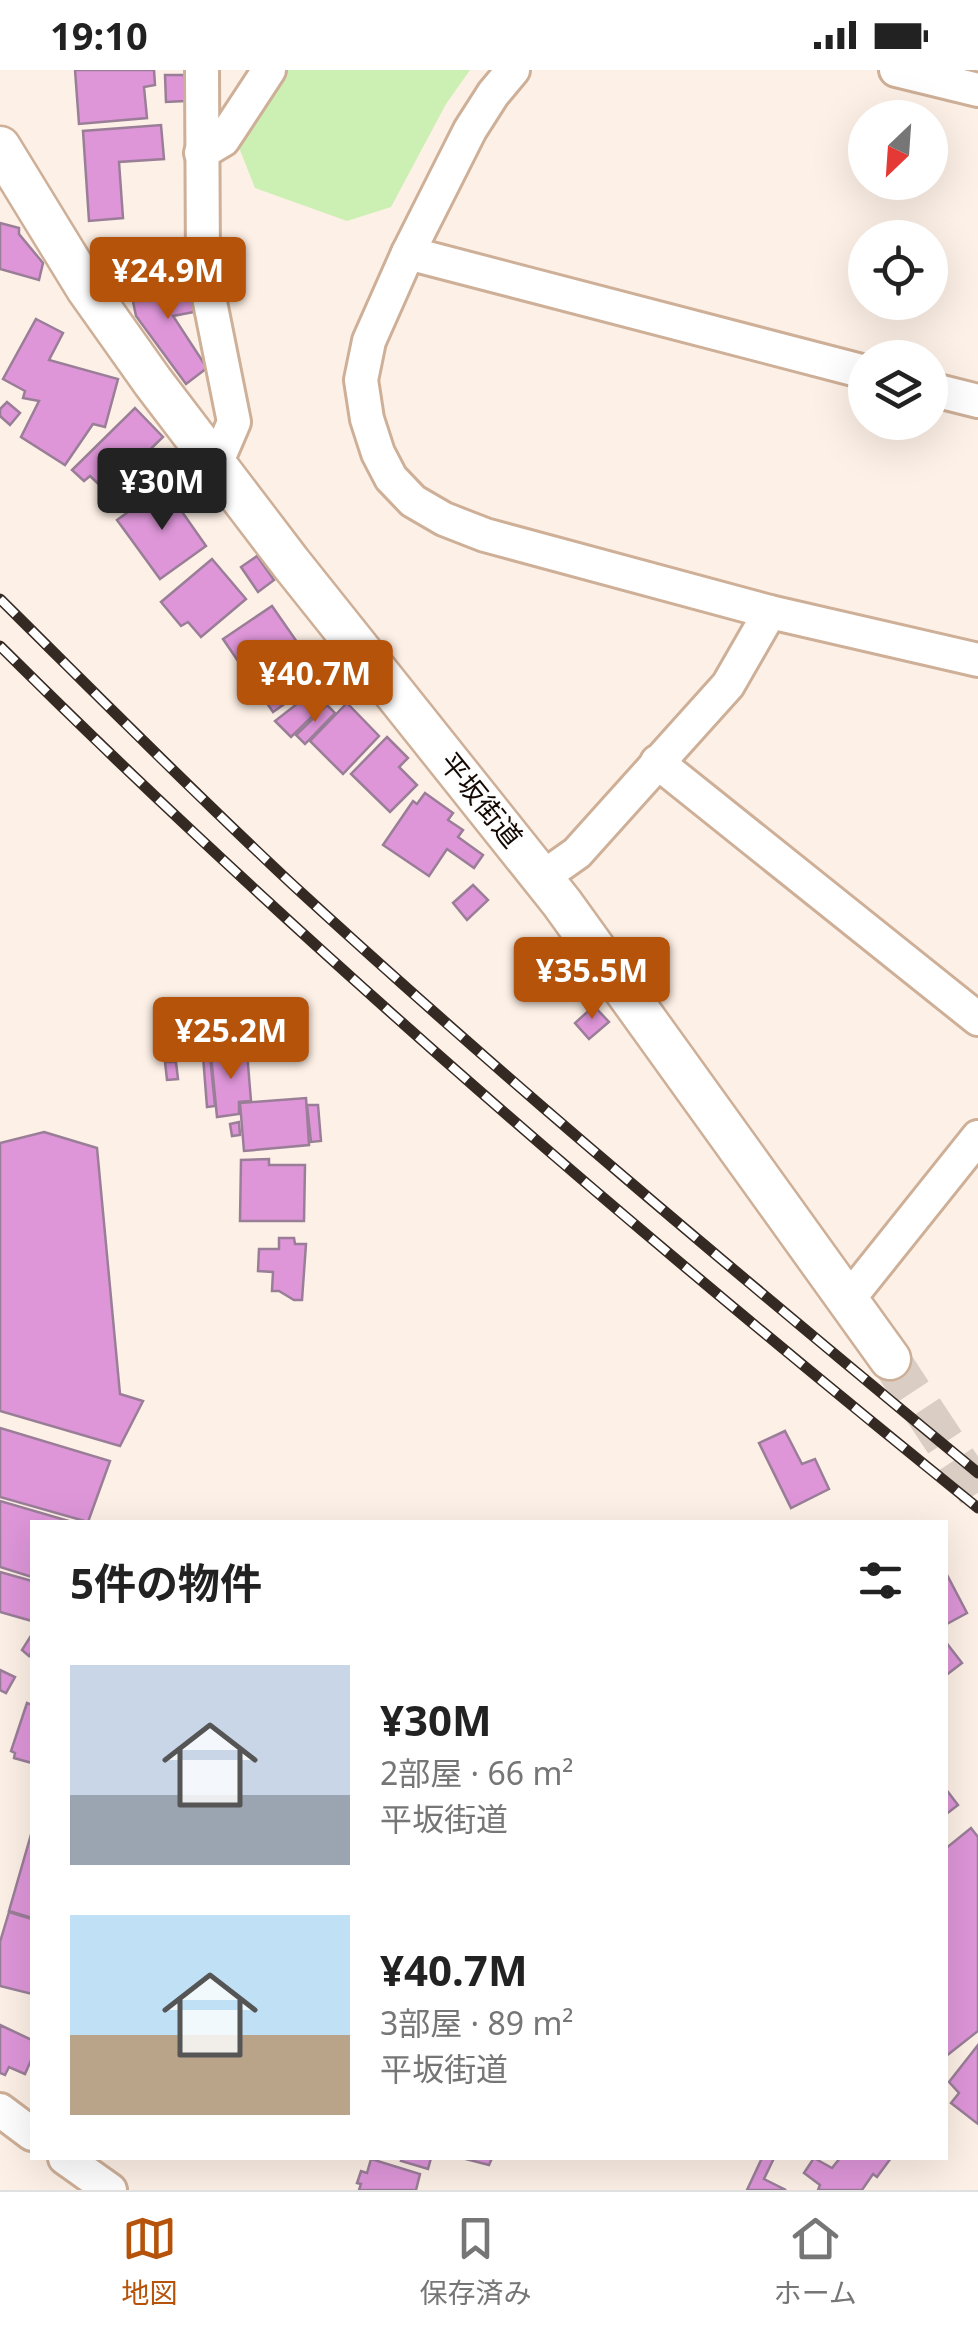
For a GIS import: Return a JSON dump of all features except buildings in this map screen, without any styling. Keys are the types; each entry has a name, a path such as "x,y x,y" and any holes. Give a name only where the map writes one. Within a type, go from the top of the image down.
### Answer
{"street":[{"path":"202,70 203,266 234,422 216,464"},
{"path":"201,153 222,140 268,70"},
{"path":"513,70 470,130 369,341 362,380 367,420 391,478 413,501 444,520 485,535 770,612 978,660"},
{"path":"896,70 978,90"},
{"name":"平坂街道","path":"0,147 87,289 302,577 542,877 890,1359"},
{"path":"408,253 848,368"},
{"path":"948,393 978,401"},
{"path":"542,877 577,853 728,685 770,612"},
{"path":"657,762 978,1019"},
{"path":"847,1302 978,1137"},
{"path":"0,2110 30,2132"},
{"path":"68,2160 110,2190"}],"green space":[{"path":"281,70 470,70 446,104 391,207 347,221 255,188 238,145"}],"tunnel":[{"path":"890,1359 978,1493"}],"railway":[{"path":"0,599 219,815 377,961 632,1184 978,1473"},
{"path":"0,646 235,871 478,1089 726,1301 978,1508"}]}
